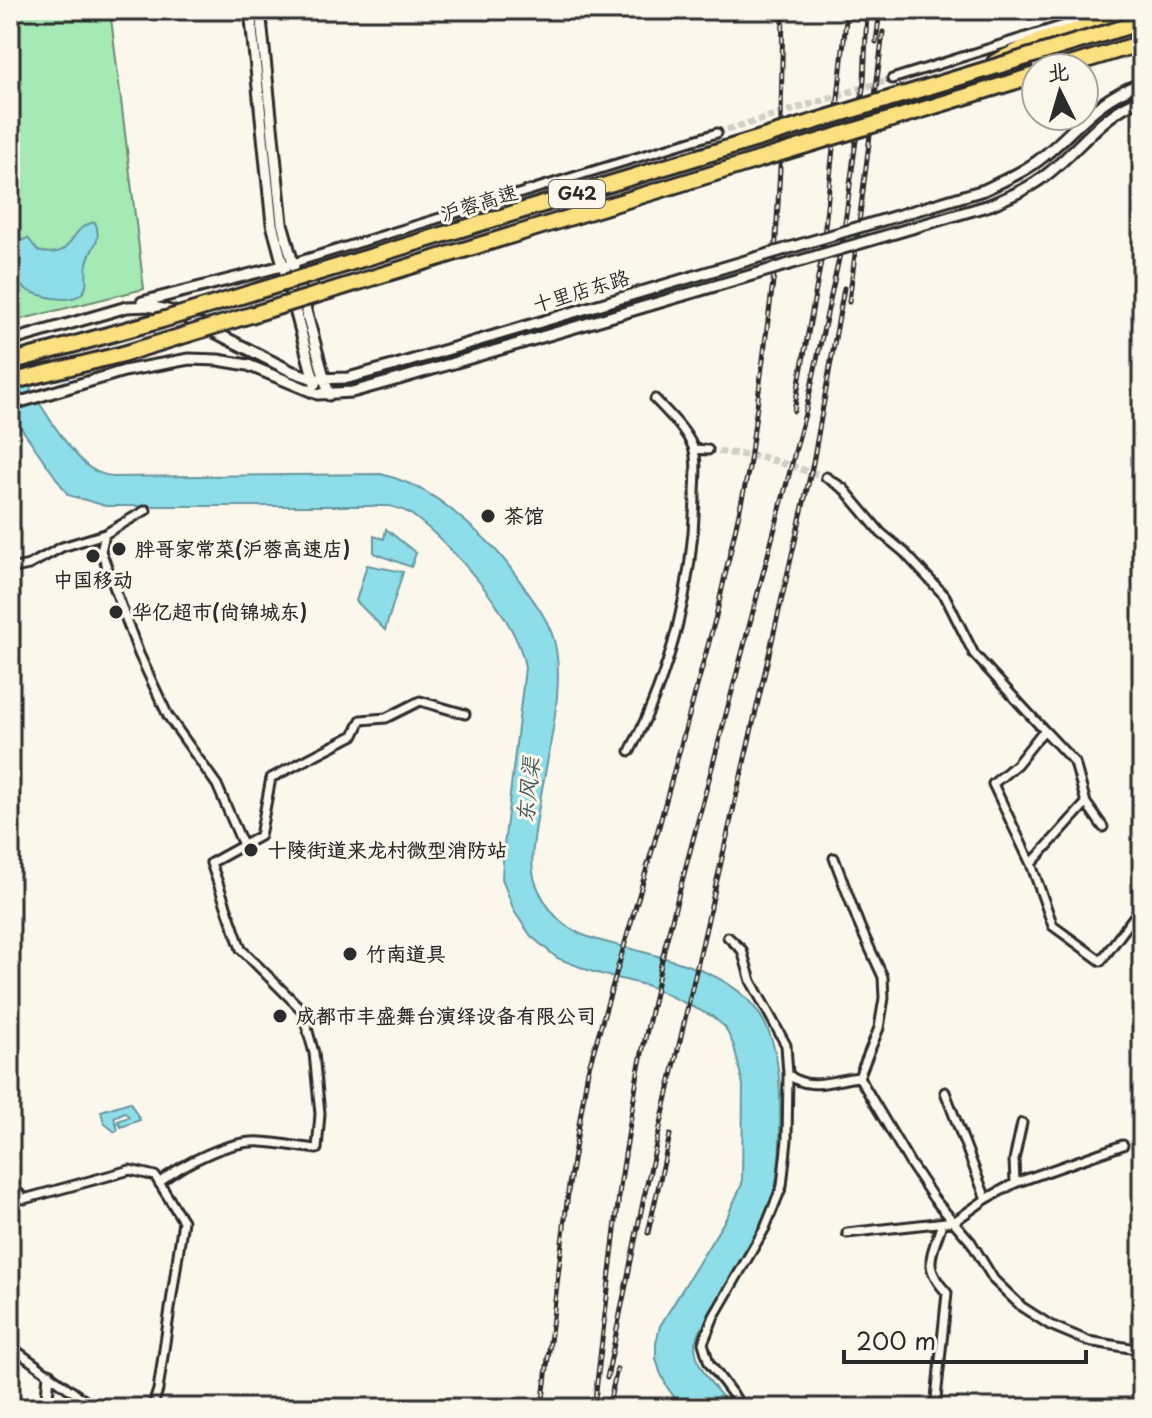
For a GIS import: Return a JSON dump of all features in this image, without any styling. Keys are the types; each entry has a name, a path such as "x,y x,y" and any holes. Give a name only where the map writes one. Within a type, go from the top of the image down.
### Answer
{"highway":[{"path":"953,80 1039,41 1142,12"},
{"name":"沪蓉高速","path":"10,362 162,320 1142,22"},
{"path":"1100,56 1142,43"},
{"path":"1100,59 1142,51"},
{"name":"沪蓉高速","path":"10,382 123,354 1020,80"}],"street":[{"path":"250,10 272,224 329,395"},
{"path":"260,10 288,265 318,394"},
{"path":"892,79 1112,10"},
{"name":"十里店东路","path":"10,341 127,307 149,306 175,312 291,371 314,379 348,378 984,190 1019,173 1044,156 1093,109 1125,89 1142,83"},
{"name":"十里店东路","path":"10,405 70,386 156,364 189,359 248,365 318,394 329,395 399,379 990,205 1022,191 1050,172 1104,121 1142,99"},
{"path":"127,307 288,265 717,133"},
{"path":"630,751 646,721 675,635 689,565 694,519 694,449 680,426 655,399"},
{"path":"694,449 708,450"},
{"path":"826,477 844,489 881,533 904,552 945,596 974,654 1075,763 1086,803 1103,827"},
{"path":"10,569 29,565 62,547 105,534 146,510"},
{"path":"105,534 101,551 139,654 168,716 217,785 243,845"},
{"path":"159,1183 174,1170 221,1149 258,1141 317,1149 320,1114 314,1053 302,1010 241,949 211,863 260,836 271,778 354,735 361,720 386,718 420,701 465,714"},
{"path":"1044,730 1017,764 993,784 1031,864 1053,926 1101,961 1142,906"},
{"path":"1031,864 1086,803"},
{"path":"834,858 883,977 884,998 879,1028 859,1077"},
{"path":"728,937 742,950 751,981 786,1045 788,1074 787,1140 782,1186 765,1228 714,1316 703,1343 709,1363 743,1408"},
{"path":"788,1074 802,1084 817,1085 859,1077"},
{"path":"859,1077 910,1163 934,1199 955,1221 994,1280 1022,1307 1050,1325 1088,1341 1142,1350"},
{"path":"945,1092 986,1199"},
{"path":"1015,1183 1014,1160 1022,1123"},
{"path":"847,1233 955,1221 1015,1183 1123,1145"},
{"path":"10,1183 24,1199 130,1170 155,1176 183,1221 158,1390 152,1408"},
{"path":"935,1408 947,1293 933,1278 929,1266 942,1223"},
{"path":"10,1346 95,1408"},
{"path":"46,1408 49,1374"}],"green space":[{"path":"10,10 110,10 144,289 10,322"}],"water":[{"path":"95,222 98,234 87,263 86,286 81,294 68,299 44,296 28,291 10,278 10,249 17,242 28,238 38,251 59,252 79,230"},
{"name":"东风渠","path":"10,356 65,440 95,471 113,477 381,474 412,485 450,508 491,545 536,604 552,634 558,674 554,722 533,848 534,876 544,900 561,922 582,935 689,966 716,977 738,991 756,1009 769,1033 777,1064 780,1141 774,1192 763,1221 695,1342 702,1369 731,1408 682,1408 660,1372 656,1343 660,1326 728,1215 742,1184 743,1085 734,1046 725,1027 712,1016 649,986 593,972 557,958 531,936 514,911 502,878 525,668 520,649 497,606 463,563 428,528 410,513 389,506 106,506 68,495 10,412"},
{"path":"386,529 416,553 411,567 374,553 374,536 384,539"},
{"path":"367,565 403,572 385,630 356,601"},
{"path":"130,1102 140,1120 121,1127 118,1121 129,1117 125,1112 114,1117 118,1130 115,1132 104,1123 101,1111"}],"tunnel":[{"path":"717,133 892,79"},
{"path":"708,450 762,457 826,477"}],"railway":[{"path":"542,1408 569,1185 588,1070 716,616 749,468 774,274 783,10"},
{"path":"794,411 822,256 847,10"},
{"path":"594,1408 620,1187 638,1072 665,946 806,410 842,245 864,81 867,10"},
{"path":"876,42 880,10"},
{"path":"849,302 883,32"},
{"path":"607,1378 644,1197 813,463 844,288"},
{"path":"648,1233 670,1135"},
{"path":"608,1408 617,1369"}],"place":[{"name":"茶馆","path":"488,516"},
{"name":"胖哥家常菜(沪蓉高速店)","path":"119,549"},
{"name":"中国移动","path":"93,556"},
{"name":"华亿超市(尚锦城东)","path":"116,612"},
{"name":"十陵街道来龙村微型消防站","path":"251,850"},
{"name":"竹南道具","path":"350,954"},
{"name":"成都市丰盛舞台演绎设备有限公司","path":"280,1016"}]}
